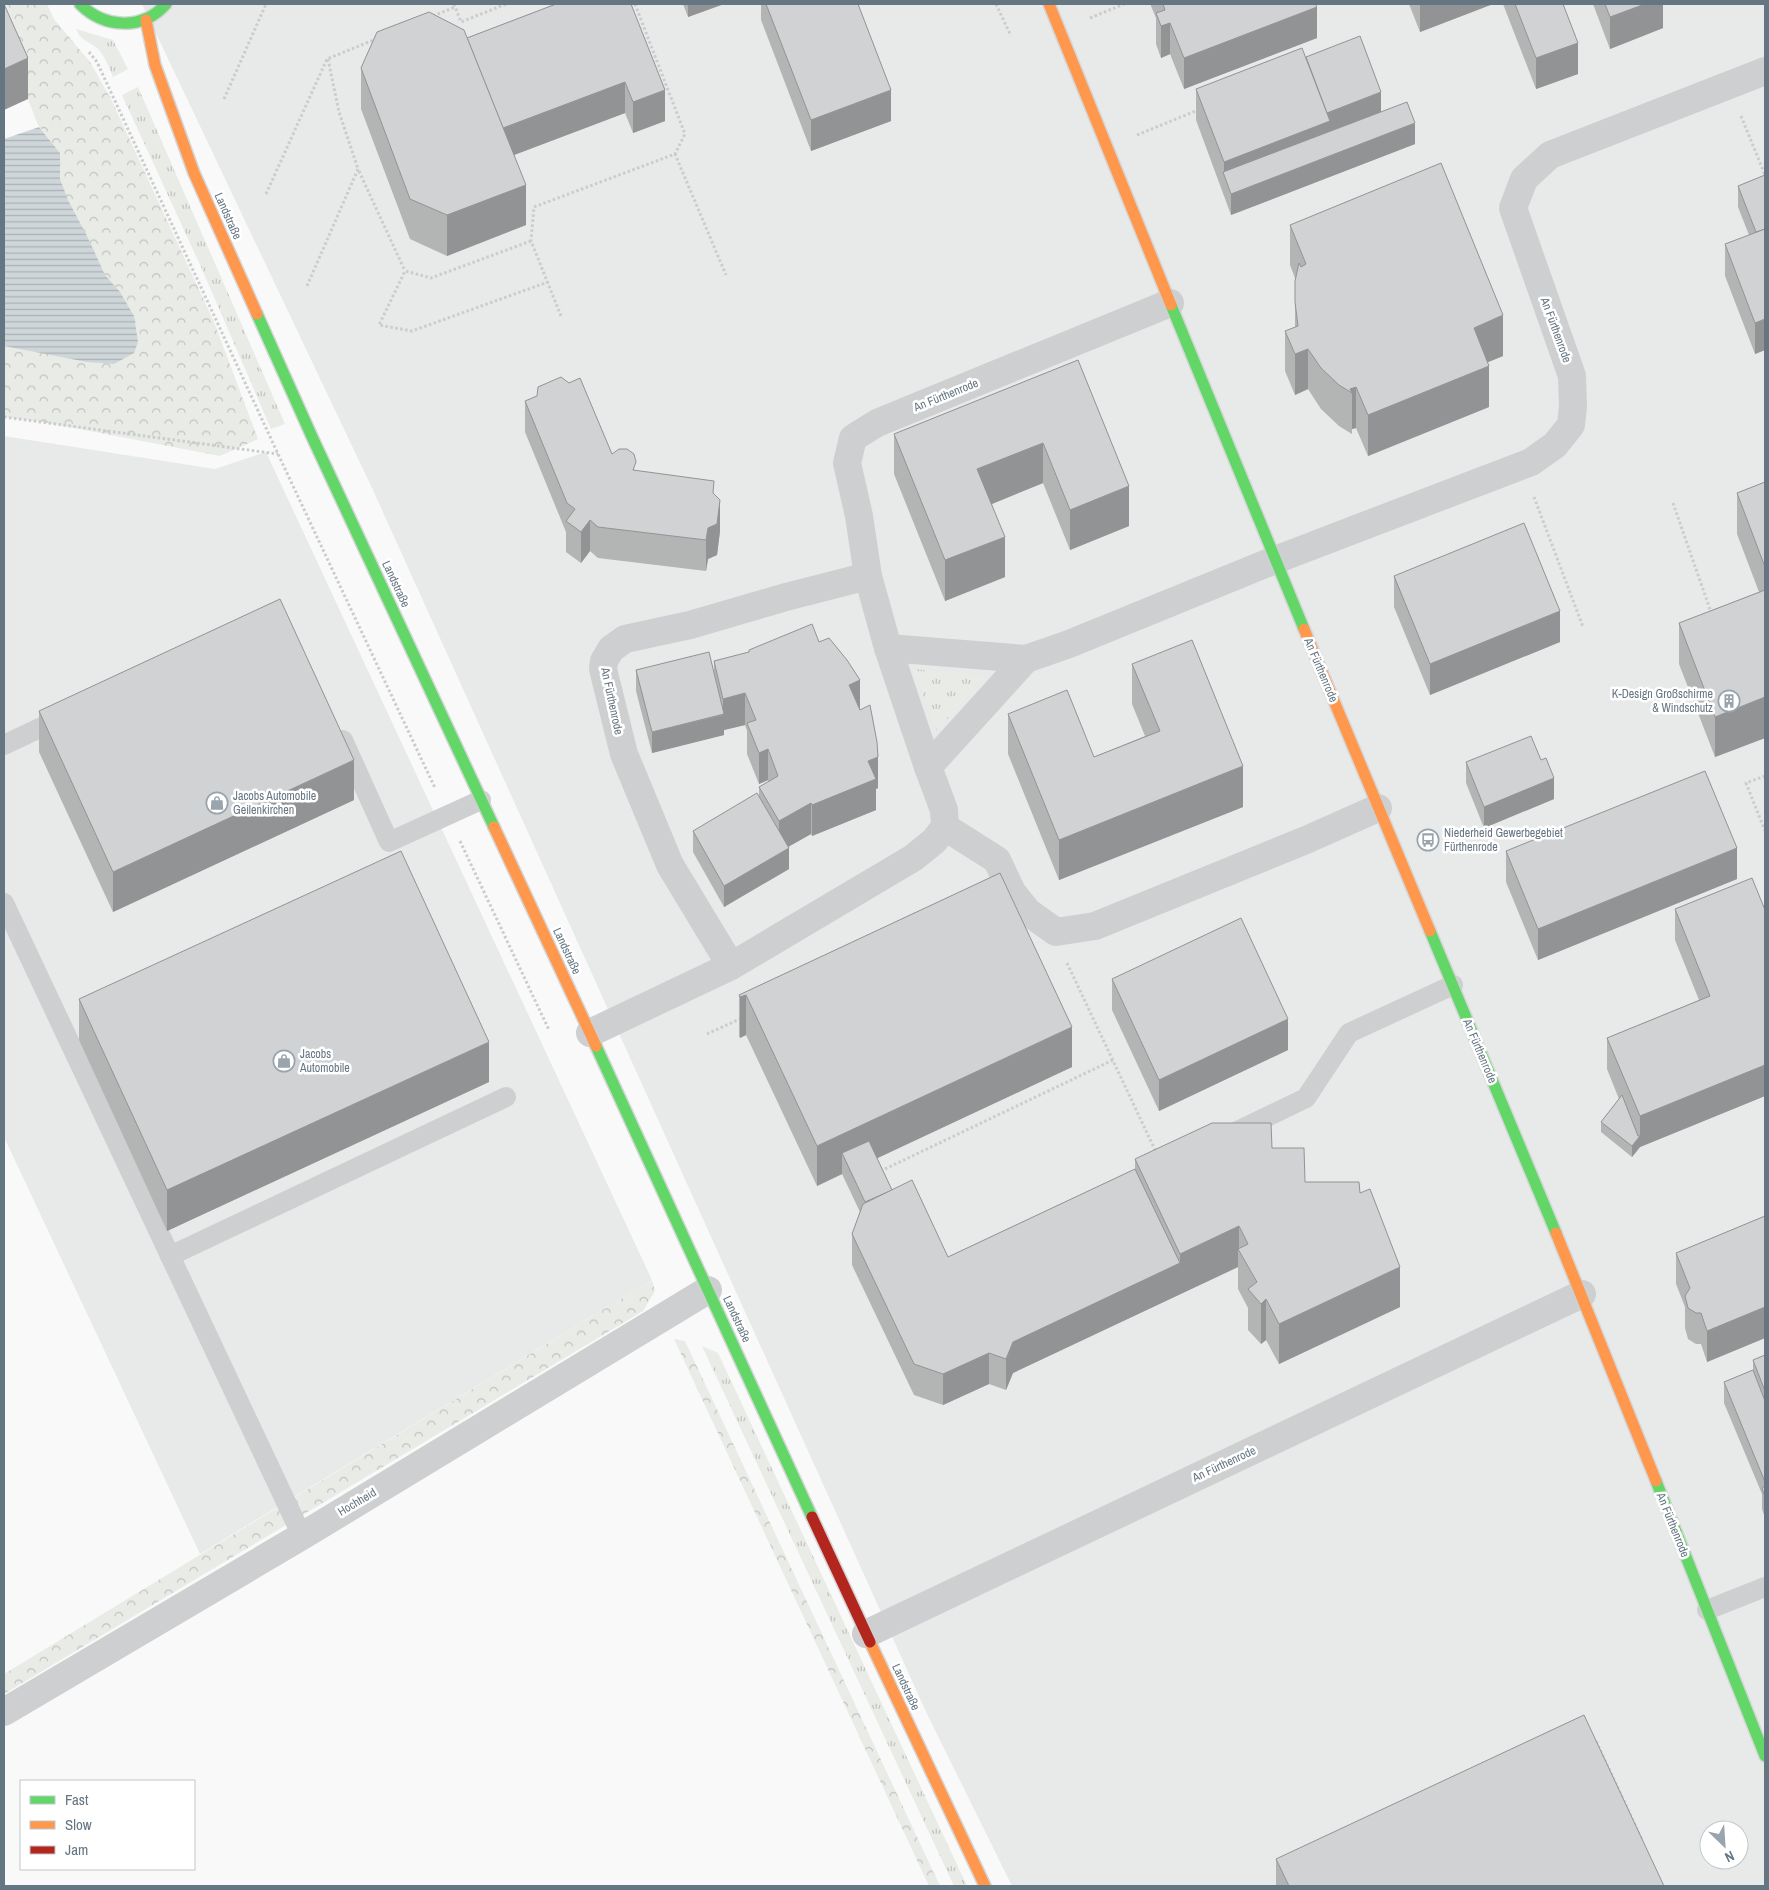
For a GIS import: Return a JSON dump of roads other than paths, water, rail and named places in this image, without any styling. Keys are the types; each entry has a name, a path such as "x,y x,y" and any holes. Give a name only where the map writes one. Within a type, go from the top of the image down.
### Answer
{"street":[{"path":"80,4 87,13 106,22 126,25 146,20 166,4"},
{"name":"An Fürthenrode","path":"1049,4 1275,560 1582,1294 1765,1756"},
{"name":"Landstraße","path":"146,20 155,65 194,173 313,438 984,1886"},
{"name":"An Fürthenrode","path":"888,648 1026,658 1069,644 1275,560 1531,462 1555,445 1571,425 1573,406 1572,376 1526,250 1513,208 1524,179 1550,155 1765,71"},
{"name":"An Fürthenrode","path":"945,827 944,810 888,648 868,576 859,516 848,463 853,438 877,423 1170,303"},
{"name":"An Fürthenrode","path":"731,966 670,865 624,754 603,669 604,661 611,649 625,639 690,625 786,597 868,576"},
{"path":"928,767 1026,658"},
{"path":"590,1033 731,966 913,858 934,841 945,827 997,860 1012,892 1022,905 1028,912 1056,932 1095,926 1306,840 1378,808"},
{"name":"Hochheid","path":"4,1712 302,1536 708,1290"},
{"name":"An Fürthenrode","path":"866,1634 1582,1294"}],"lane":[{"path":"4,745 83,707"},
{"path":"338,727 389,842 481,800"},
{"path":"4,903 302,1536"},
{"path":"1216,1140 1306,1098 1349,1033 1453,985"},
{"path":"170,1256 506,1097"},
{"path":"1707,1610 1765,1586"}],"place":[{"name":"K-Design Großschirme & Windschutz","path":"1729,701"},
{"name":"Jacobs Automobile Geilenkirchen","path":"217,803"},
{"name":"Niederheid Gewerbegebiet Fürthenrode","path":"1428,840"},
{"name":"Jacobs Automobile","path":"284,1061"}]}
